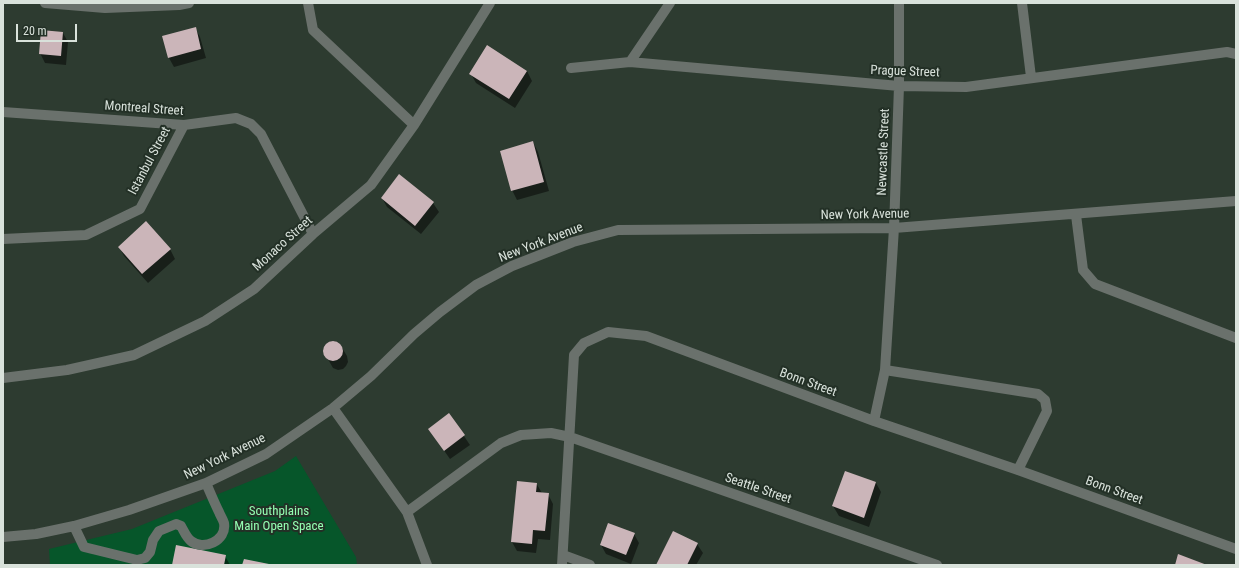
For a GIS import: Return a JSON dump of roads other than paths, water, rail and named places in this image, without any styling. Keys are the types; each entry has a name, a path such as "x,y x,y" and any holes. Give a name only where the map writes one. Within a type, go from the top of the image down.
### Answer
{"street":[{"path":"45,3 105,8 180,5 189,3"},
{"path":"308,3 313,30 414,125"},
{"name":"Monaco Street","path":"3,378 67,370 134,355 205,321 254,289 312,234 370,185 414,125 490,3"},
{"path":"630,62 670,3"},
{"name":"Newcastle Street","path":"874,421 884,370 894,228 899,86 899,3"},
{"path":"1022,3 1031,77"},
{"name":"Prague Street","path":"571,68 630,62 899,86 966,86 1227,52 1236,54"},
{"name":"Montreal Street","path":"3,112 184,125 236,118 251,124 261,134 312,234"},
{"name":"Istanbul Street","path":"3,239 86,236 140,209 184,125"},
{"name":"New York Avenue","path":"3,537 36,534 74,526 129,510 206,483 266,454 333,408 371,376 434,316 476,285 512,266 573,242 618,230 894,228 1076,215 1236,201"},
{"path":"1076,215 1084,270 1095,284 1236,338"},
{"name":"Bonn Street","path":"562,560 574,355 584,342 608,332 646,336 874,421 1018,470 1236,549"},
{"path":"884,370 1038,394 1045,400 1046,411 1018,470"},
{"path":"333,408 407,512 427,565"},
{"name":"Seattle Street","path":"407,512 501,443 521,435 550,432 570,437 937,565"},
{"path":"74,526 84,547 136,560 145,558 150,552 153,540 159,531 176,524 180,526 186,537 192,542 199,545 214,543 223,531 224,524 206,483"},
{"path":"562,560 590,565"}],"park label":[{"name":"Southplains Main Open Space","path":"279,520"}]}
